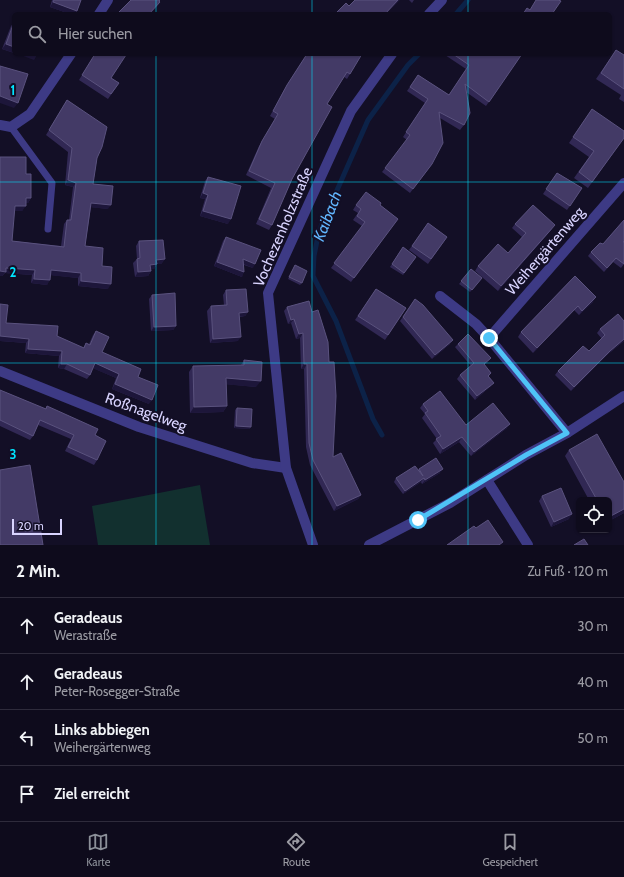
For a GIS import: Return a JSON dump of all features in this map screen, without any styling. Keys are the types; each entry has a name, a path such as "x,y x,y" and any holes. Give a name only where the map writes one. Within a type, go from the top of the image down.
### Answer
{"street":[{"path":"100,12 108,0"},
{"path":"431,12 442,0"},
{"path":"0,126 12,127 30,114 70,56"},
{"name":"Vochezenholzstraße","path":"313,545 286,468 268,293 350,111 391,56"},
{"name":"Weihergärtenweg","path":"489,338 624,183"},
{"path":"440,296 476,324 489,338 567,433"},
{"name":"Roßnagelweg","path":"0,371 139,427 252,463 286,468"},
{"path":"369,545 431,513 567,433 624,396"},
{"path":"487,480 528,545"}],"lane":[{"path":"12,127 52,183 48,229"}],"green space":[{"path":"200,485 210,545 98,545 92,506"}],"building":[{"path":"54,0 81,0 77,11 53,2"},
{"path":"131,0 160,0 160,2 151,12 119,12"},
{"path":"355,0 398,0 387,12 337,12 346,3 349,6"},
{"path":"536,0 561,1 553,12 524,12 527,8 530,10"},
{"path":"12,28 12,46 6,44"},
{"path":"616,50 624,55 624,89 601,73"},
{"path":"94,56 125,56 111,78 119,83 111,94 82,75"},
{"path":"306,56 361,56 350,74 347,72 327,104 332,107 292,179 272,225 259,219 275,183 249,171 262,141 278,114 273,111 287,85"},
{"path":"456,56 521,56 489,102 465,84 470,113 464,125 439,112 443,143 432,164 413,189 385,168 410,135 406,132 428,99 410,87 418,75 449,95 469,65"},
{"path":"0,66 28,74 18,103 0,96"},
{"path":"67,100 107,127 102,147 97,158 93,184 113,186 111,205 91,203 85,246 103,248 102,266 112,267 111,284 81,281 81,273 51,270 50,280 34,279 35,270 6,268 6,272 0,271 0,157 26,157 26,174 31,174 31,198 26,198 26,206 15,206 12,241 64,247 67,220 71,220 76,183 68,180 72,148 49,130"},
{"path":"592,109 624,131 624,138 592,182 579,172 594,151 573,137"},
{"path":"557,173 582,188 570,206 546,189"},
{"path":"208,177 241,186 231,219 203,211 208,195 203,193"},
{"path":"366,192 381,203 380,205 398,219 354,278 334,263 365,222 357,216 361,209 356,205"},
{"path":"533,205 555,225 501,286 478,266 498,244 508,253 526,233 515,224"},
{"path":"624,220 624,264 616,258 607,268 591,252 600,243 603,244"},
{"path":"428,223 447,237 431,259 412,246"},
{"path":"226,237 261,250 255,264 243,259 244,272 217,262"},
{"path":"163,240 165,259 156,260 157,264 150,265 151,271 138,272 137,259 140,258 139,241"},
{"path":"403,247 416,257 404,273 392,264"},
{"path":"295,265 307,271 302,283 289,277"},
{"path":"471,269 482,278 472,290 461,281"},
{"path":"575,276 596,297 582,311 578,306 537,348 521,332"},
{"path":"246,289 248,312 239,313 241,337 213,339 211,306 227,305 226,290"},
{"path":"376,289 406,308 388,335 358,316"},
{"path":"175,293 176,326 154,327 152,295"},
{"path":"415,299 423,305 453,340 435,355 403,317"},
{"path":"309,301 312,312 318,310 328,342 329,362 334,362 336,396 333,457 341,453 361,495 337,506 313,460 309,443 307,364 304,364 303,333 299,334 294,319 291,320 287,307"},
{"path":"0,304 8,305 6,323 58,326 57,336 84,348 86,343 90,345 96,331 109,337 102,352 141,369 138,377 158,385 152,400 115,384 119,374 95,363 90,375 67,364 61,364 62,351 28,349 29,339 0,336"},
{"path":"618,314 624,321 624,339 574,387 558,371 583,346 589,351 605,335 600,329"},
{"path":"468,334 491,358 484,364 491,373 488,376 494,383 477,396 460,375 474,363 458,344"},
{"path":"244,360 262,362 261,381 226,378 227,406 194,407 193,366 244,365"},
{"path":"0,390 46,409 47,406 98,429 95,435 106,441 97,460 68,447 74,435 40,420 33,436 0,420"},
{"path":"440,391 466,425 493,403 510,424 474,452 462,437 443,449 436,439 441,436 425,413 428,411 423,404"},
{"path":"237,408 252,409 251,427 236,426"},
{"path":"597,434 624,482 624,509 612,515 612,497 595,497 569,450"},
{"path":"436,458 443,469 425,480 424,478 405,491 396,478 415,466 423,476 419,469"},
{"path":"30,465 43,545 0,545 0,470"},
{"path":"561,488 572,514 554,522 542,496"},
{"path":"488,520 503,542 499,545 447,545 474,526 476,528"},
{"path":"584,539 588,545 574,545"}],"waterway":[{"name":"Kaibach","path":"458,12 468,0"},
{"name":"Kaibach","path":"382,435 373,419 336,321 313,276 314,256 319,231 368,120 408,65 417,56"}],"route":[{"path":"418,520 450,503 526,455 567,433 489,338"}]}
